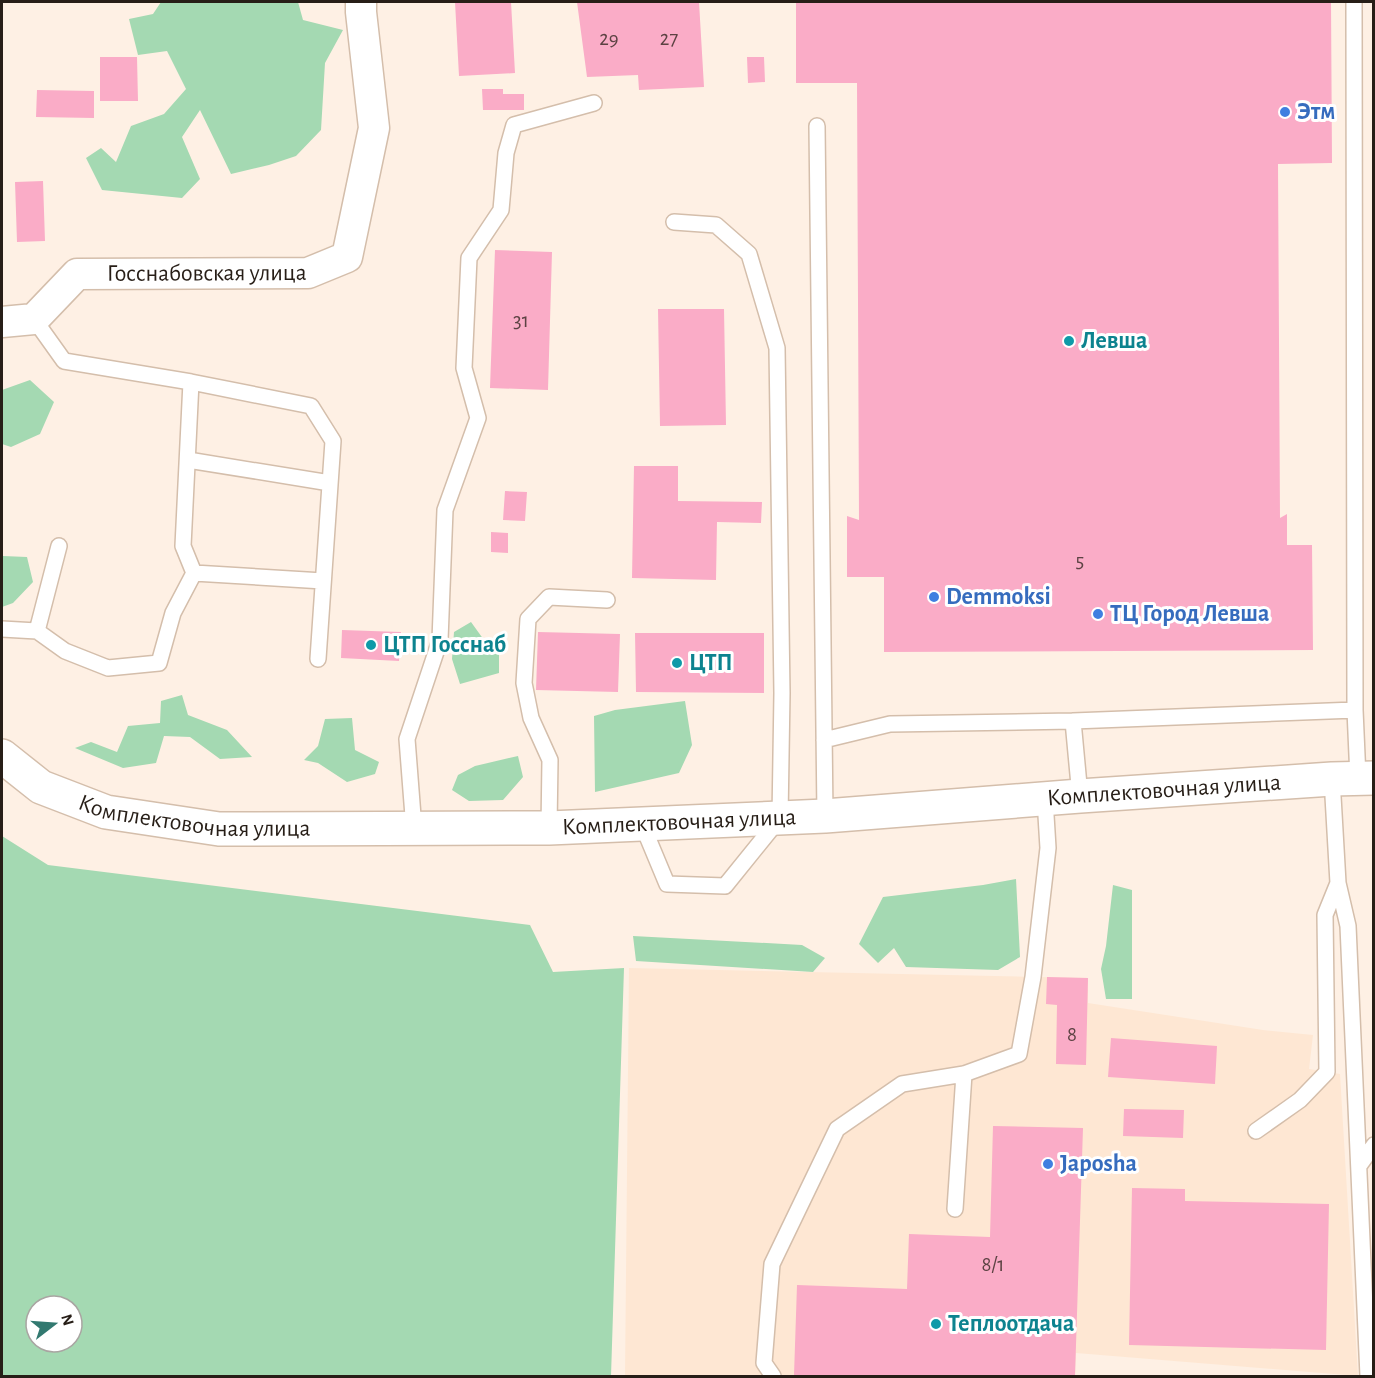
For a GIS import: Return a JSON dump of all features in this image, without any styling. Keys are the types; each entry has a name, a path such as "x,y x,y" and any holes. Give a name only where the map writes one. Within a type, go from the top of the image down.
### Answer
{"street":[{"name":"Госснабовская улица","path":"34,319 77,274 308,273 347,257 374,128 361,12 362,2"},
{"path":"2,322 34,319"},
{"name":"Комплектовочная улица","path":"2,756 41,787 106,812 219,829 549,828 780,818 1354,779"}],"lane":[{"path":"1257,1131 1300,1100 1327,1072 1324,915 1338,883 1354,779 1354,2"},
{"path":"414,829 407,739 440,640 445,510 478,418 464,368 469,258 501,210 506,153 514,125 594,103"},
{"path":"817,126 825,816"},
{"path":"642,824 667,884 725,886 780,818 783,693 777,348 749,254 716,225 674,222"},
{"path":"34,319 64,361 191,382 311,406 333,441 318,659"},
{"path":"2,629 37,631 64,651 108,668 159,663 173,613 194,573 183,546 191,382"},
{"path":"188,460 330,483"},
{"path":"37,631 59,546"},
{"path":"194,573 323,581"},
{"path":"549,828 550,760 531,718 524,683 528,619 549,597 607,600"},
{"path":"824,740 890,724 1073,721 1355,710"},
{"path":"1073,721 1080,796"},
{"path":"773,1377 764,1363 772,1264 837,1129 902,1084 964,1074 1020,1054 1033,977 1048,848 1045,799"},
{"path":"1338,883 1348,926 1368,1377"},
{"path":"955,1209 964,1074"},
{"path":"1359,1167 1374,1145"}],"shaded area":[{"path":"629,968 1088,978 1088,1003 1263,1030 1313,1035 1309,1069 1340,1074 1358,1376 1076,1353 1075,1376 625,1376"}],"green space":[{"path":"161,2 298,2 303,20 343,30 325,63 321,130 296,156 231,174 200,110 182,137 200,179 182,198 102,190 86,158 101,148 116,162 131,126 164,114 186,89 167,51 138,55 129,19 153,14"},
{"path":"30,380 54,402 40,434 11,447 2,444 2,390"},
{"path":"3,556 27,557 33,582 13,603 2,607 2,562"},
{"path":"471,622 484,640 499,640 499,673 460,684 452,659 454,632"},
{"path":"182,695 188,715 227,730 252,757 220,759 190,737 164,736 156,763 123,768 75,748 91,742 117,752 128,726 160,723 161,701"},
{"path":"685,701 692,745 679,773 595,792 594,716 615,710"},
{"path":"352,718 355,750 379,762 375,774 347,782 318,763 304,760 318,746 325,719"},
{"path":"518,756 523,777 503,800 469,801 452,790 458,775 475,766"},
{"path":"2,836 48,865 530,925 553,972 624,968 611,1376 2,1376"},
{"path":"1016,879 1020,957 998,970 906,967 894,948 878,963 859,944 883,897"},
{"path":"1113,885 1132,890 1132,999 1106,999 1101,969"},
{"path":"633,936 802,945 825,958 813,972 636,961"}],"building":[{"path":"455,2 511,2 515,73 459,76"},
{"path":"577,2 699,2 704,87 639,90 638,75 587,77"},
{"name":"Левша","path":"796,2 1331,2 1332,163 1278,164 1280,518 1287,514 1287,545 1312,545 1313,650 884,652 884,577 847,577 847,516 859,520 857,83 796,83"},
{"path":"100,57 137,57 138,101 100,101"},
{"path":"747,57 764,57 765,82 748,83"},
{"path":"482,89 503,89 503,94 524,94 524,110 483,110"},
{"path":"37,90 94,91 94,118 36,117"},
{"path":"43,181 45,241 17,242 15,182"},
{"path":"495,250 552,252 548,390 490,388"},
{"path":"658,309 724,309 726,425 660,426"},
{"path":"634,466 678,466 678,501 762,502 761,523 717,522 716,580 632,578"},
{"path":"505,491 527,492 525,521 503,520"},
{"path":"491,532 508,533 508,553 491,552"},
{"name":"ЦТП Госснаб","path":"342,630 401,632 399,661 341,658"},
{"path":"538,632 620,634 618,692 536,690"},
{"name":"ЦТП","path":"635,633 764,633 764,693 636,692"},
{"path":"1047,977 1088,978 1086,1065 1056,1064 1057,1005 1046,1004"},
{"path":"1111,1038 1217,1046 1215,1084 1108,1077"},
{"path":"1124,1109 1184,1110 1183,1138 1123,1136"},
{"path":"993,1126 1083,1128 1075,1376 794,1375 797,1285 907,1289 909,1234 990,1237"},
{"path":"1132,1188 1185,1189 1185,1201 1329,1204 1326,1350 1129,1345"}],"place":[{"name":"Этм","path":"1285,112"},
{"name":"Левша","path":"1069,341"},
{"name":"Demmoksi","path":"934,597"},
{"name":"ТЦ Город Левша","path":"1098,614"},
{"name":"ЦТП Госснаб","path":"371,645"},
{"name":"ЦТП","path":"677,663"},
{"name":"Japosha","path":"1048,1164"},
{"name":"Теплоотдача","path":"936,1324"}]}
